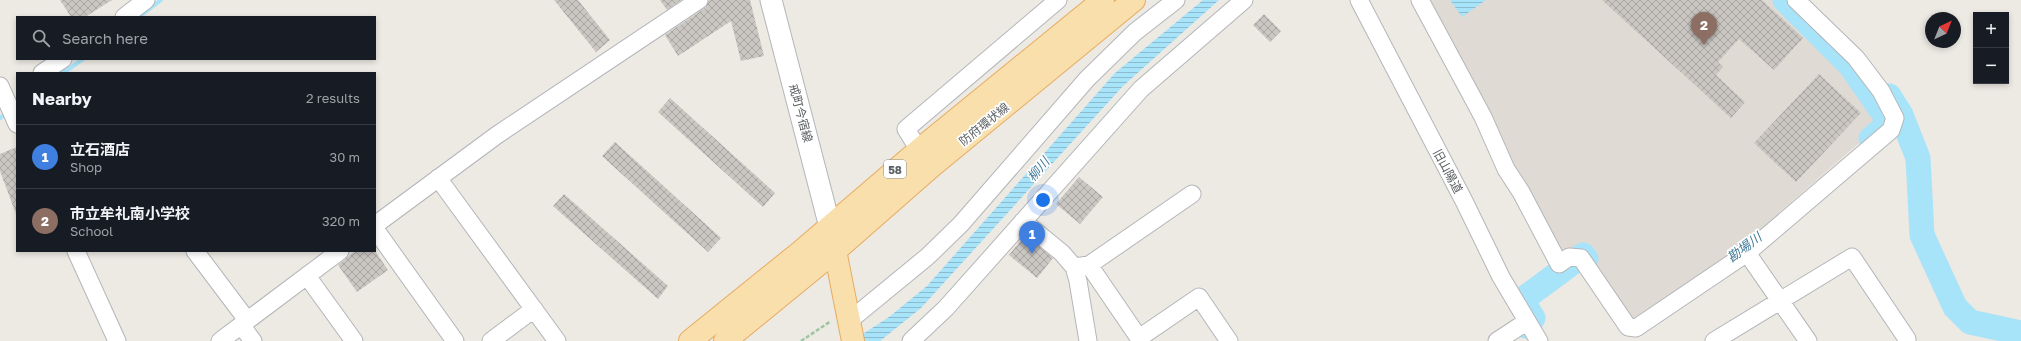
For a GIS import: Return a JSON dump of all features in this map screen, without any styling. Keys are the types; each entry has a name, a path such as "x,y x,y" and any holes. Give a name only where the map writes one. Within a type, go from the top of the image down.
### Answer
{"main road":[{"name":"防府環状線","path":"690,341 830,227 919,150 1103,0"},
{"name":"防府環状線","path":"725,341 835,251 932,166 1134,0"},
{"path":"830,227 835,251 846,329"}],"street":[{"path":"125,16 146,0"},
{"path":"376,224 497,135 699,0"},
{"name":"戒町今宿線","path":"771,0 830,227"},
{"path":"919,150 906,129 1058,0"},
{"path":"846,329 927,257 961,224 1087,79 1135,32 1176,0"},
{"path":"911,341 946,308 1142,88 1244,0"},
{"name":"旧山陽道","path":"1359,0 1502,277 1526,322 1539,341"},
{"path":"1420,0 1483,117 1506,169 1521,192 1559,264 1569,256 1581,258 1628,327 1636,328 1748,253 1891,130 1895,118 1881,91 1856,58 1796,0"},
{"path":"44,72 62,60"},
{"path":"438,178 556,341"},
{"path":"1088,341 1078,280 1081,266 1192,194"},
{"path":"1023,221 1062,253 1081,266 1140,340 1199,297 1229,341"},
{"path":"376,230 456,341"},
{"path":"76,252 117,341"},
{"path":"196,252 244,322 253,341"},
{"path":"220,341 339,252"},
{"path":"1748,253 1808,341"},
{"path":"1714,341 1779,300 1852,257 1907,339"},
{"path":"307,276 354,341"},
{"path":"491,341 534,309"},
{"path":"1496,341 1526,322"}],"path":[{"path":"801,341 846,329"}],"shaded area":[{"path":"1424,0 1782,0 1844,61 1869,96 1883,122 1736,250 1633,319 1584,251 1569,249 1559,254"}],"water":[{"name":"柳川","path":"1203,0 1219,0 1123,86 921,308 880,341 852,341 889,317 927,286 1115,73"},
{"path":"1450,0 1486,0 1462,17"}],"building":[{"path":"60,0 112,0 87,16 70,16"},
{"path":"554,0 578,0 610,40 596,52"},
{"path":"660,0 681,0 667,10"},
{"path":"709,0 750,0 764,56 741,61 731,21 678,56 665,35 705,8"},
{"path":"1602,0 1762,0 1803,38 1774,70 1739,39 1718,62 1723,67 1716,75 1745,102 1731,118"},
{"path":"1264,14 1281,31 1270,42 1253,25"},
{"path":"1819,74 1861,113 1796,182 1754,143"},
{"path":"670,98 775,193 763,207 658,112"},
{"path":"615,142 721,238 708,252 602,156"},
{"path":"16,147 16,214 0,171 0,154"},
{"path":"1079,177 1103,197 1080,224 1056,204"},
{"path":"564,194 668,286 658,299 553,206"},
{"path":"1025,235 1053,258 1037,278 1009,255"},
{"path":"354,252 376,252 388,270 357,292 338,265"}],"waterway":[{"path":"140,16 161,0"},
{"name":"勘場川","path":"1785,0 1850,65 1886,117 1887,125 1871,139"},
{"path":"64,72 82,60"},
{"name":"勘場川","path":"1889,96 1901,115 1918,158 1922,235 1955,307 1970,322 2021,333"},
{"path":"0,118 7,113"},
{"name":"勘場川","path":"1526,326 1533,318 1522,300 1583,255 1586,259"}],"place":[{"name":"市立牟礼南小学校","path":"1704,45"},
{"name":"立石酒店","path":"1032,254"}]}
